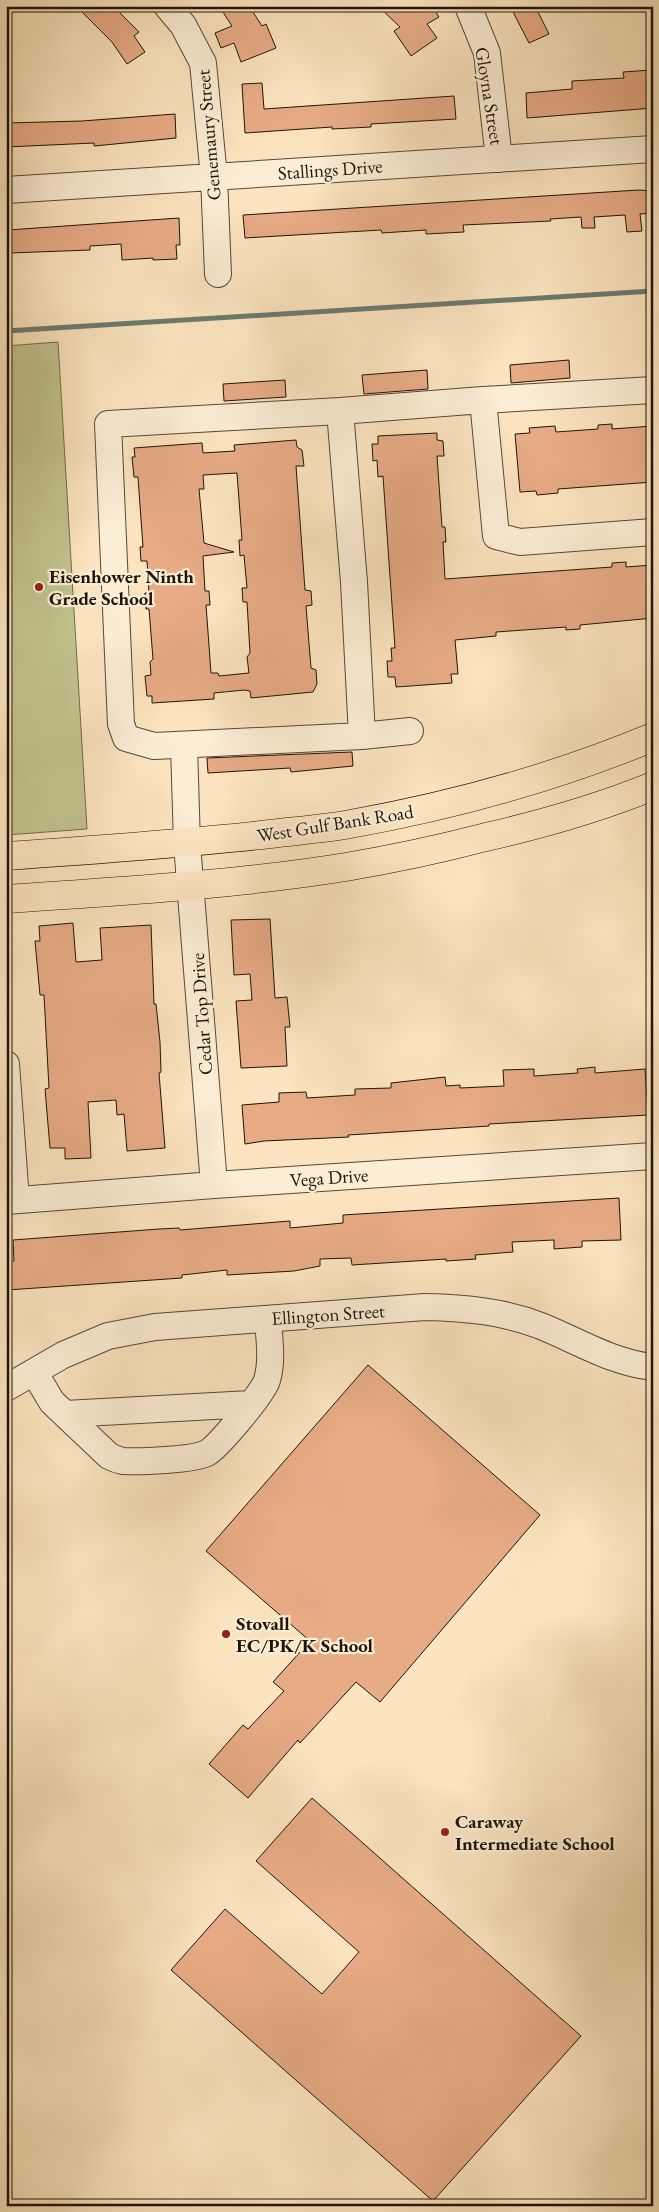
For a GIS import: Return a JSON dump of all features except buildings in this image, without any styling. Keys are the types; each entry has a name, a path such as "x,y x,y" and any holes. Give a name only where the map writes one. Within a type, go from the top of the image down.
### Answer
{"main road":[{"name":"West Gulf Bank Road","path":"6,856 187,844 343,825 494,792 541,779 592,762 653,738"},
{"path":"6,899 190,886 345,867 424,852 563,818 653,786"},
{"path":"494,792 505,833"}],"street":[{"name":"Genemaury Street","path":"167,6 183,25 203,63 214,177 218,274"},
{"name":"Gloyna Street","path":"468,6 488,53 499,159"},
{"name":"Stallings Drive","path":"6,190 653,149"},
{"path":"410,731 362,736 184,746 154,746 126,738 120,724 108,424 653,390"},
{"path":"483,400 496,536 520,542 653,532"},
{"path":"340,411 354,582 362,736"},
{"name":"Cedar Top Drive","path":"184,746 187,844 214,1184"},
{"path":"6,1064 11,1200"},
{"name":"Vega Drive","path":"11,1200 214,1184 653,1156"},
{"name":"Ellington Street","path":"6,1388 63,1355 108,1336 156,1327 424,1308 466,1308 508,1315 541,1326 605,1354 653,1367"},
{"path":"34,1372 52,1402 109,1456 120,1461 196,1457 208,1453 251,1404 267,1382 270,1366 268,1319"},
{"path":"64,1414 251,1404"}],"green space":[{"name":"Eisenhower Ninth Grade School","path":"58,342 87,829 6,835 6,346"}],"waterway":[{"path":"6,331 653,291"}],"place":[{"name":"Eisenhower Ninth Grade School","path":"39,587"},
{"name":"Stovall EC/PK/K School","path":"226,1634"},
{"name":"Caraway Intermediate School","path":"445,1832"}]}
